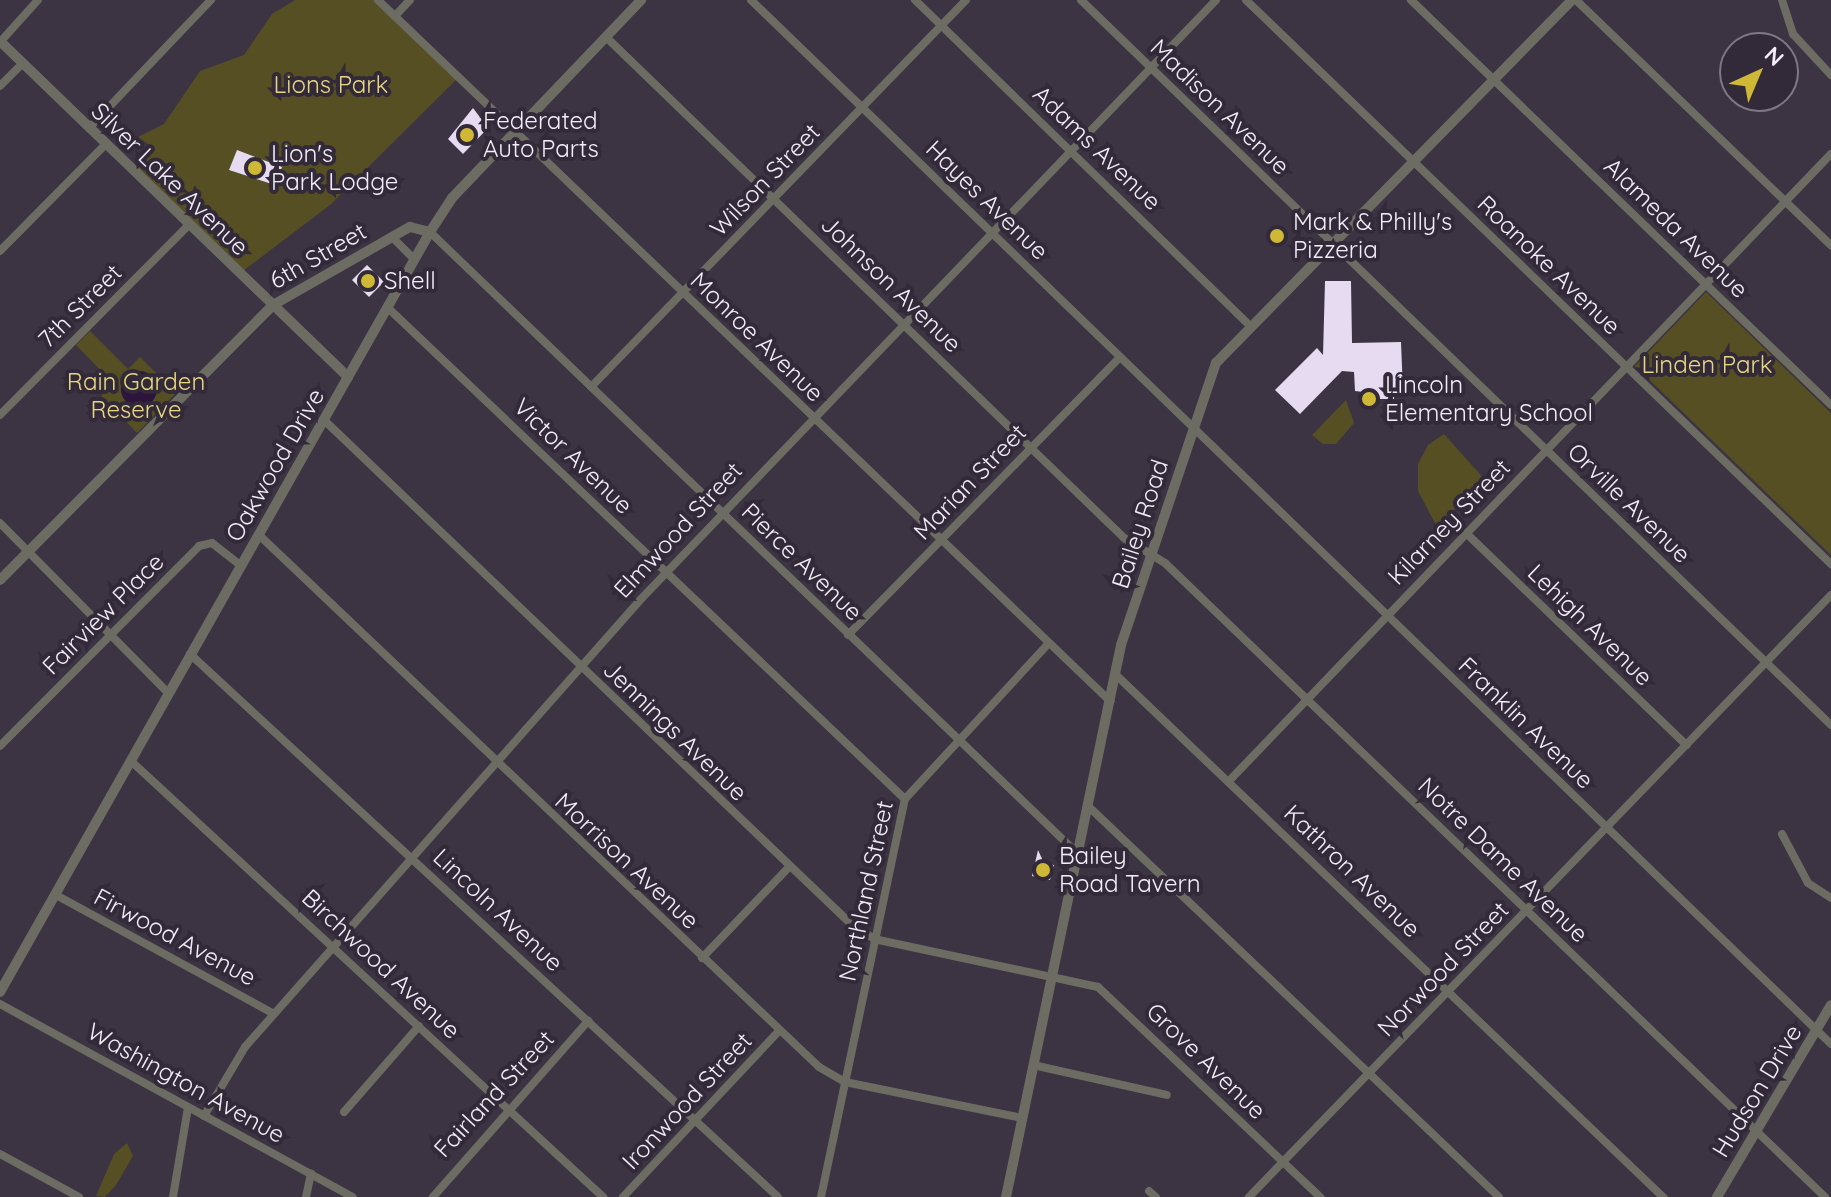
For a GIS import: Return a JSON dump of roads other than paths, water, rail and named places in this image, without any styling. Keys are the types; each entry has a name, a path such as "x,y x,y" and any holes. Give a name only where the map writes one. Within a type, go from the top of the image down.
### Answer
{"street":[{"path":"0,41 38,0"},
{"path":"89,128 211,0"},
{"name":"Monroe Avenue","path":"378,0 1047,645 1110,701"},
{"path":"395,16 410,0"},
{"name":"Oakwood Drive","path":"0,992 4,976 56,895 430,232 452,198 641,0"},
{"name":"Hayes Avenue","path":"751,0 1193,431"},
{"name":"Adams Avenue","path":"915,0 1250,326"},
{"name":"Wilson Street","path":"591,387 966,0"},
{"name":"Madison Avenue","path":"1081,0 1331,244"},
{"name":"Elmwood Street","path":"204,1116 237,1058 274,1014 665,573 990,231 1216,0"},
{"name":"Roanoke Avenue","path":"1246,0 1831,564"},
{"name":"Alameda Avenue","path":"1411,0 1831,405"},
{"path":"1574,0 1831,245"},
{"name":"Bailey Road","path":"1006,1197 1115,674 1150,556 1216,363 1574,0"},
{"path":"1782,0 1793,34 1831,75"},
{"name":"Johnson Avenue","path":"606,37 1031,447 1150,556"},
{"name":"Silver Lake Avenue","path":"0,41 348,377"},
{"path":"0,86 23,63"},
{"path":"0,251 106,144"},
{"name":"Kilarney Street","path":"1229,781 1831,154"},
{"name":"7th Street","path":"0,415 189,225"},
{"name":"6th Street","path":"0,580 273,305 410,227 430,232"},
{"name":"Pierce Avenue","path":"430,232 1078,854"},
{"path":"392,237 414,259"},
{"name":"Orville Avenue","path":"1331,244 1831,725"},
{"name":"Victor Avenue","path":"387,307 905,799"},
{"name":"Marian Street","path":"848,635 1120,357"},
{"name":"Jennings Avenue","path":"324,420 789,867 874,939 1052,975"},
{"name":"Franklin Avenue","path":"1193,431 1831,1044"},
{"path":"0,523 169,694"},
{"name":"Lehigh Avenue","path":"1466,533 1686,745"},
{"name":"Morrison Avenue","path":"259,535 779,1031 845,1082 1022,1118"},
{"name":"Fairview Place","path":"0,746 199,546 212,543 241,566"},
{"name":"Notre Dame Avenue","path":"1150,556 1165,563 1825,1197"},
{"name":"Norwood Street","path":"1249,1197 1831,595"},
{"name":"Northland Street","path":"821,1197 905,799 956,739 1047,645"},
{"name":"Lincoln Avenue","path":"190,654 778,1197"},
{"name":"Kathron Avenue","path":"1115,674 1663,1197"},
{"name":"Birchwood Avenue","path":"131,761 603,1197"},
{"path":"1088,806 1499,1197"},
{"path":"1782,834 1808,883 1831,898"},
{"path":"702,958 789,867"},
{"name":"Firwood Avenue","path":"56,895 274,1014"},
{"name":"Grove Avenue","path":"1052,975 1092,983 1109,995 1320,1197"},
{"name":"Washington Avenue","path":"0,1004 353,1197"},
{"name":"Hudson Drive","path":"1717,1197 1831,1005"},
{"name":"Fairland Street","path":"433,1197 507,1108 588,1021"},
{"path":"344,1112 419,1026"},
{"name":"Ironwood Street","path":"623,1197 779,1031"},
{"path":"1033,1065 1167,1095"},
{"path":"173,1197 188,1107"},
{"path":"0,1154 79,1197"},
{"path":"306,1197 311,1174"}],"place":[{"name":"Federated Auto Parts","path":"467,135"},
{"name":"Lion's Park Lodge","path":"255,168"},
{"name":"Mark & Philly's Pizzeria","path":"1277,236"},
{"name":"Shell","path":"368,281"},
{"name":"Lincoln Elementary School","path":"1369,399"},
{"name":"Bailey Road Tavern","path":"1043,870"}],"park label":[{"name":"Lions Park","path":"331,85"},
{"name":"Linden Park","path":"1707,365"},
{"name":"Rain Garden Reserve","path":"136,396"}]}
